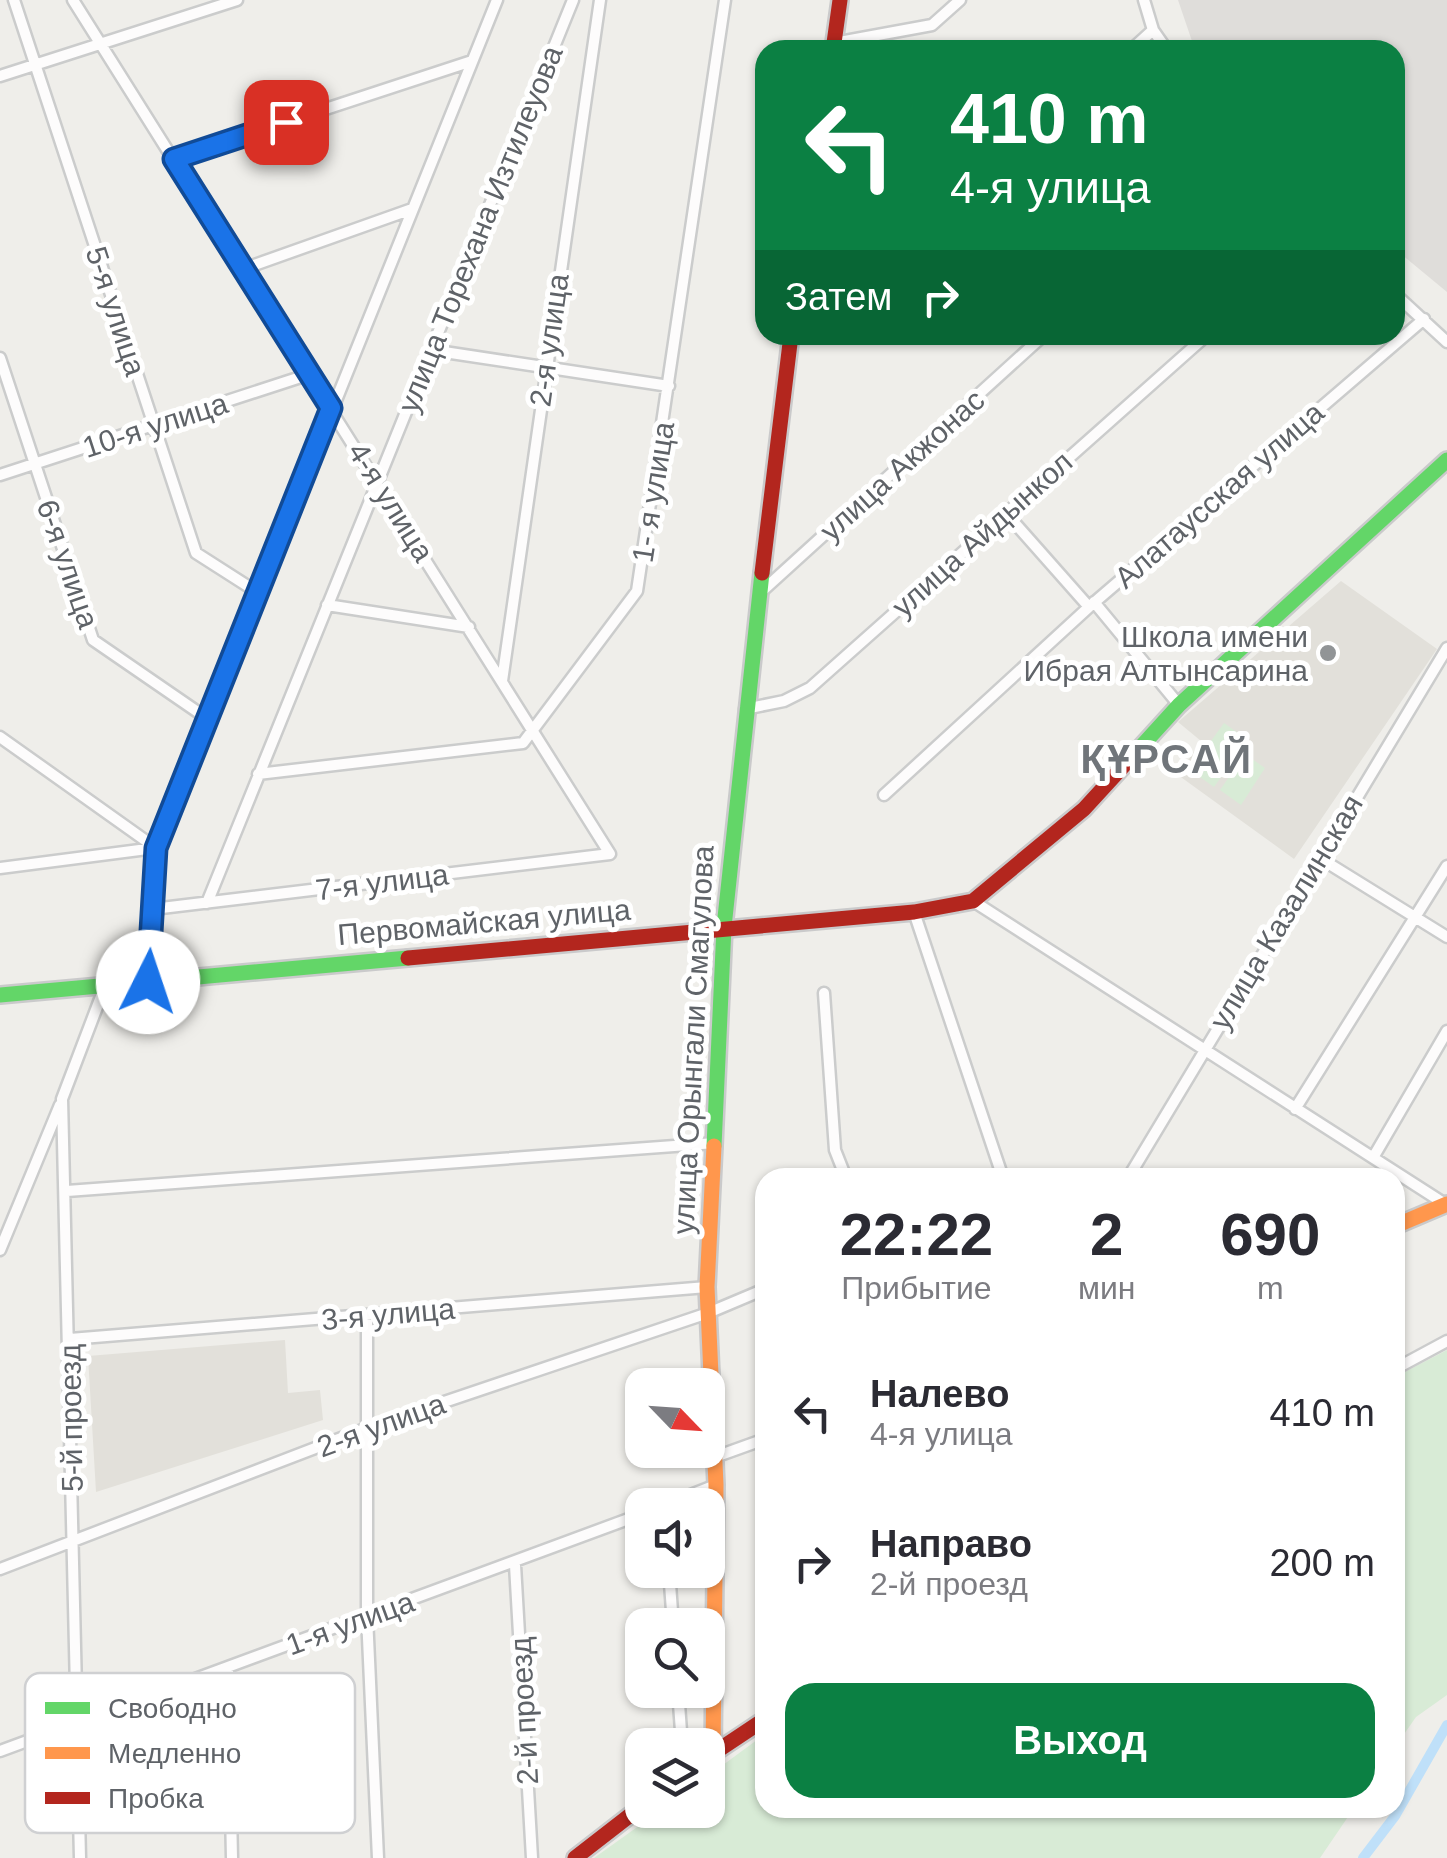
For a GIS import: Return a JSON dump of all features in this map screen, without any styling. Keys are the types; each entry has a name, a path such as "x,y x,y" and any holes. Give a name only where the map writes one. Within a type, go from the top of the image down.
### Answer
{"street":[{"name":"5-я улица","path":"14,0 196,553 256,592"},
{"name":"4-я улица","path":"73,0 378,479 610,854"},
{"path":"148,982 156,848 497,0"},
{"name":"улица Торехана Изтилеуова","path":"206,902 573,0"},
{"name":"2-я улица","path":"502,681 600,0"},
{"name":"1- я улица","path":"258,774 523,743 637,591 725,0"},
{"path":"835,40 840,0"},
{"path":"865,40 932,25 960,0"},
{"path":"1144,0 1160,40"},
{"path":"0,76 230,1"},
{"path":"1142,40 1154,30"},
{"path":"174,159 472,61"},
{"path":"243,269 412,209"},
{"path":"1405,303 1447,342"},
{"name":"Алатаусская улица","path":"1405,336 1424,320"},
{"name":"улица Орынгали Смагулова","path":"711,1368 707,1286 724,927 745,709 791,345"},
{"name":"улица Акжонас","path":"759,594 1033,345"},
{"name":"улица Айдынкол","path":"745,709 784,702 810,688 1197,345"},
{"name":"Алатаусская улица","path":"884,795 1091,604 1395,345"},
{"path":"431,350 669,386"},
{"name":"6-я улица","path":"0,358 93,640 206,717"},
{"name":"10-я улица","path":"0,476 310,374"},
{"path":"1392,1168 1201,1052 973,901 1084,809 1179,705 1447,460"},
{"path":"1005,512 1179,705"},
{"path":"327,605 469,627"},
{"name":"улица Казалинская","path":"1134,1168 1447,648"},
{"path":"0,737 156,848"},
{"path":"0,868 156,848"},
{"name":"7-я улица","path":"152,909 610,854"},
{"path":"1318,857 1447,937"},
{"path":"1295,1109 1447,866"},
{"name":"Первомайская улица","path":"0,994 914,912 973,901"},
{"path":"914,912 1000,1168"},
{"name":"5-й проезд","path":"76,1673 62,1099 105,986"},
{"path":"824,993 835,1150 842,1168"},
{"path":"1374,1156 1447,1031"},
{"path":"0,1250 62,1099"},
{"path":"66,1191 715,1143"},
{"path":"1405,1177 1446,1204"},
{"path":"1405,1222 1446,1204"},
{"name":"3-я улица","path":"70,1339 707,1286"},
{"name":"2-я улица","path":"0,1569 370,1427 708,1313 755,1292"},
{"path":"367,1316 367,1616 378,1858"},
{"path":"1405,1364 1447,1341"},
{"path":"725,1453 755,1443"},
{"name":"улица Орынгали Смагулова","path":"711,1728 715,1468"},
{"path":"708,1488 716,1485"},
{"name":"1-я улица","path":"217,1673 625,1521"},
{"name":"2-й проезд","path":"516,1564 532,1858"},
{"path":"228,1669 228,1673"},
{"path":"725,1744 755,1725"},
{"name":"1-я улица","path":"0,1751 25,1742"},
{"path":"575,1858 625,1819"},
{"name":"5-й проезд","path":"79,1833 80,1858"},
{"path":"231,1833 232,1858"}],"shaded area":[{"path":"1178,0 1447,0 1447,292 1405,257 1405,40 1192,40"},
{"path":"1341,581 1437,649 1294,859 1178,775 1201,741 1178,722"},
{"path":"285,1340 288,1393 320,1390 323,1420 96,1492 88,1356"}],"green space":[{"path":"1224,723 1248,740 1214,787 1190,770"},
{"path":"1245,754 1265,768 1241,805 1220,790"},
{"path":"1447,1350 1447,1695 1416,1717 1405,1733 1405,1372"},
{"path":"755,1741 755,1818 1347,1818 1320,1858 594,1858 636,1828 725,1828 725,1763"}],"waterway":[{"path":"1405,1798 1447,1725"},
{"path":"1363,1858 1393,1818"}],"traffic: fast":[{"path":"1139,749 1179,705 1447,460"},
{"path":"714,1146 724,927 762,573"},
{"path":"0,995 408,958"}],"traffic: slow":[{"path":"713,1728 716,1485 707,1287 714,1146"},
{"path":"1405,1222 1447,1204"}],"traffic: jam":[{"path":"834,40 840,0"},
{"path":"762,573 790,345"},
{"path":"408,958 914,912 973,901 1084,809 1139,749"},
{"path":"725,1746 755,1726"},
{"path":"575,1858 625,1819"}],"place":[{"name":"Школа имени Ибрая Алтынсарина","path":"1328,653"}],"district":[{"name":"ҚҰРСАЙ","path":"1167,759"}],"route":[{"path":"148,982 156,848 331,408 174,159 286,122"}]}
